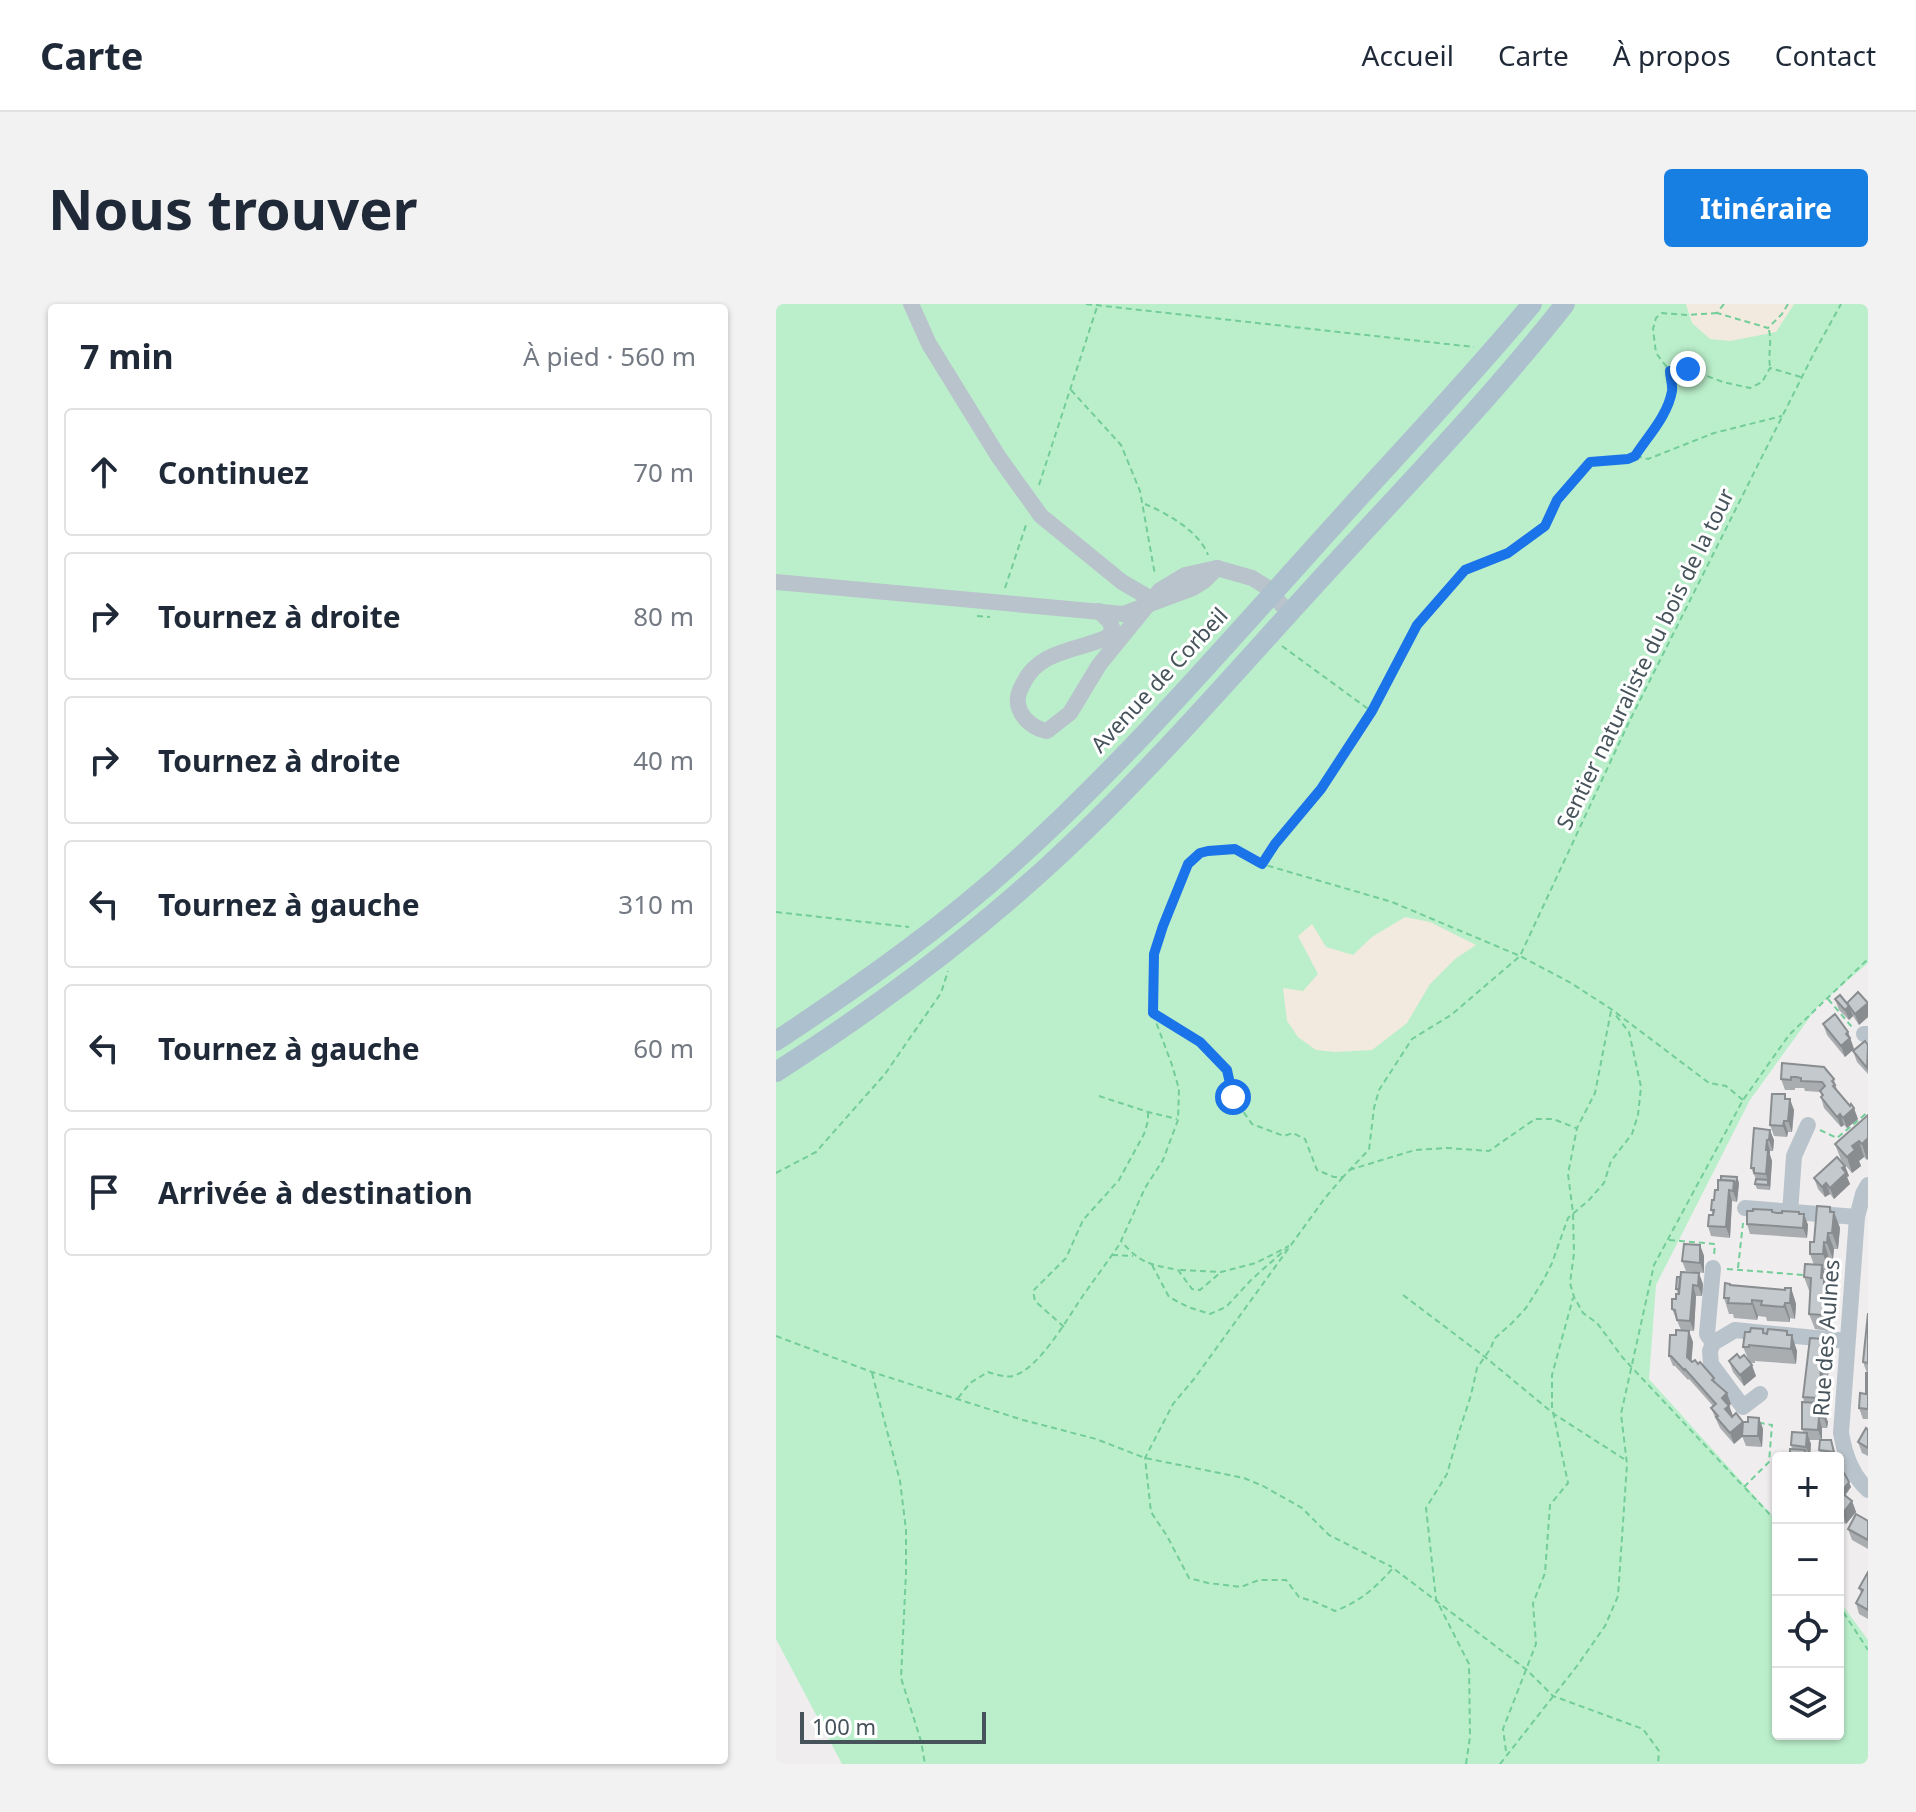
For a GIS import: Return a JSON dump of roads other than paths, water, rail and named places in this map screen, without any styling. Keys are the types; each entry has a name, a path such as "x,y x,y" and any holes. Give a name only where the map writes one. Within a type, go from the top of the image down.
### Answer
{"main road":[{"name":"Avenue de Corbeil","path":"776,1041 910,948 1023,855 1129,750 1532,304"},
{"path":"776,1072 863,1014 955,945 1051,864 1121,796 1495,386 1565,304"}],"street":[{"path":"911,304 929,344 998,456 1041,516 1122,582 1154,598"},
{"path":"776,582 1123,614 1154,598 1193,588 1215,568 1252,578 1265,586 1289,613"},
{"path":"1099,611 1112,627 1110,636 1057,653 1027,675 1017,703 1020,712 1037,729 1047,731 1070,713 1099,665 1154,598"},
{"path":"1790,1213 1794,1156 1808,1125"},
{"name":"Rue des Aulnes","path":"1868,1185 1857,1217 1860,1279 1847,1341 1841,1433 1850,1466 1868,1490"},
{"path":"1745,1208 1857,1217"},
{"path":"1713,1268 1707,1334 1713,1343"},
{"path":"1760,1394 1743,1407 1711,1364 1713,1343 1735,1330 1847,1341"}]}
